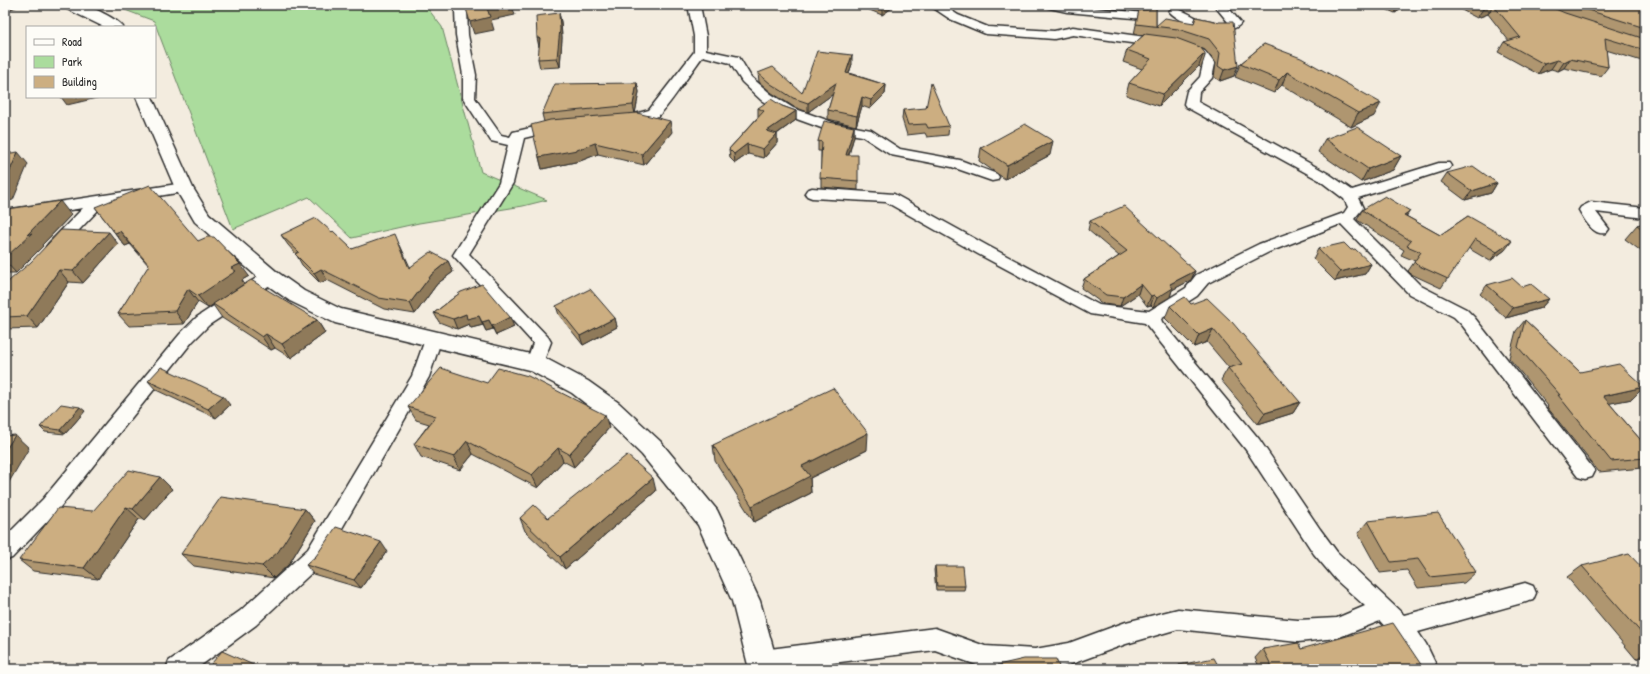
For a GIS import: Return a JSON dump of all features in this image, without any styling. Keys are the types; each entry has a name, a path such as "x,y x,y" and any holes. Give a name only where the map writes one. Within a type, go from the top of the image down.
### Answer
{"street":[{"path":"70,5 96,16 112,26"},
{"path":"615,122 637,119 654,113 700,52 700,36 694,5"},
{"path":"935,5 954,17 986,30 1054,35 1073,31 1175,45 1201,54 1209,64 1206,78 1193,91 1191,104 1324,177 1350,196 1356,208 1344,218 1197,274 1198,287 1185,298 1157,313 1152,318"},
{"path":"1049,5 1067,9 1144,16"},
{"path":"1174,11 1193,22 1220,28 1231,27 1235,23 1220,5"},
{"path":"462,6 463,40 467,50 470,82 469,98 496,138 516,143"},
{"path":"700,52 735,60 746,79 766,97 788,111 832,127 866,133 896,152 955,163 992,177"},
{"path":"144,98 184,188 202,218 270,277 297,296 335,315 535,363 580,387 611,410 651,448 708,518 746,602 763,665 935,639 985,657 1035,660 1069,654 1126,633 1178,619 1298,631 1337,628 1383,609"},
{"path":"535,363 542,342 461,255 506,183 518,135 553,126 569,125"},
{"path":"1350,196 1444,166"},
{"path":"5,215 184,188"},
{"path":"812,193 889,197 983,250 1096,310 1152,318"},
{"path":"44,257 98,201"},
{"path":"1601,229 1586,210 1591,207 1645,213"},
{"path":"1344,218 1415,290 1460,313 1468,321 1585,471"},
{"path":"5,551 50,505 186,338 203,321 270,277"},
{"path":"1152,318 1154,324 1236,421 1267,465 1301,518 1330,558 1355,585 1402,626 1420,650 1427,669"},
{"path":"177,669 248,618 315,556 420,377 433,338"},
{"path":"1402,626 1525,593"}],"green space":[{"path":"112,5 425,5 442,27 481,172 547,200 523,206 419,223 352,238 309,197 233,229 154,21"}],"building":[{"path":"465,5 500,5 487,8 490,17 470,22"},
{"path":"1154,5 1156,5 1156,26 1165,18 1194,23 1196,17 1219,22 1233,22 1238,66 1224,70 1218,66 1220,53 1209,39 1178,29 1136,24 1139,10 1147,10 1154,7"},
{"path":"1475,5 1493,5 1483,9"},
{"path":"1493,5 1546,5 1565,13 1645,39 1645,50 1605,38 1608,67 1570,59 1564,62 1557,60 1544,64 1504,42 1520,37"},
{"path":"1572,5 1645,5 1645,28 1575,6"},
{"path":"559,13 560,29 557,58 538,59 540,38 537,38 536,16"},
{"path":"1145,34 1176,38 1200,47 1205,53 1205,56 1203,55 1163,94 1129,83 1151,59 1127,50"},
{"path":"1264,44 1301,58 1381,103 1358,113 1287,72 1279,80 1240,64"},
{"path":"817,51 852,55 846,73 886,85 871,100 862,97 857,116 828,110 836,83 808,103 793,98 771,84 758,73 773,67 802,93"},
{"path":"637,83 633,105 542,114 555,84"},
{"path":"931,83 949,126 928,128 926,124 908,125 903,110 926,108"},
{"path":"771,99 782,106 796,111 767,131 777,134 763,149 747,144 734,154 729,149 764,111 758,108"},
{"path":"637,113 670,121 642,154 595,143 577,150 539,157 531,125 550,120"},
{"path":"824,121 854,127 846,155 858,155 858,181 820,178 822,142 818,141"},
{"path":"1025,124 1053,141 1007,165 981,148"},
{"path":"1357,127 1401,156 1368,169 1325,139"},
{"path":"18,152 5,182 5,154"},
{"path":"1473,166 1497,183 1472,191 1447,173"},
{"path":"150,185 198,241 207,237 214,237 240,264 231,268 236,271 198,296 188,289 175,311 118,314 149,265 120,231 115,233 95,207"},
{"path":"1385,196 1410,211 1404,215 1440,235 1468,216 1512,241 1497,252 1475,239 1448,279 1417,265 1414,262 1421,252 1407,246 1411,241 1362,210"},
{"path":"60,201 27,235 32,233 5,258 5,212 8,209"},
{"path":"1124,206 1195,271 1170,284 1173,288 1157,298 1154,295 1151,296 1141,284 1123,297 1106,295 1084,279 1127,251 1090,221"},
{"path":"316,218 332,232 333,231 352,249 395,234 409,268 431,252 448,261 432,274 410,303 379,298 321,269 314,273 295,254 299,252 281,235"},
{"path":"1645,223 1645,231 1637,225"},
{"path":"61,230 109,232 73,271 59,270 27,316 5,317 5,286 31,262"},
{"path":"1344,243 1351,250 1355,249 1371,264 1340,272 1318,249"},
{"path":"1512,278 1522,287 1531,284 1549,299 1513,308 1487,285"},
{"path":"251,280 317,320 282,344 266,334 262,337 213,304"},
{"path":"482,284 510,317 492,326 489,320 482,322 479,316 467,319 466,314 453,319 434,313 461,292"},
{"path":"590,289 615,318 580,336 556,306"},
{"path":"1185,297 1191,304 1207,298 1232,322 1300,402 1265,413 1228,368 1242,364 1213,329 1199,335 1170,306"},
{"path":"1525,320 1580,372 1619,364 1644,387 1603,396 1645,445 1645,458 1611,461 1558,395 1560,395 1518,347"},
{"path":"161,367 223,396 208,409 148,381"},
{"path":"441,368 487,383 498,368 528,376 605,415 569,454 558,448 532,475 467,441 454,457 414,444 436,416 408,407"},
{"path":"833,388 868,433 802,466 810,476 752,506 713,445"},
{"path":"61,404 80,407 60,430 40,427"},
{"path":"15,435 5,451 5,436"},
{"path":"627,455 653,478 560,557 520,518 534,505 548,518"},
{"path":"129,470 160,477 133,509 126,507 84,568 19,560 58,508 93,511"},
{"path":"221,497 305,509 278,552 262,566 181,554"},
{"path":"1438,513 1476,572 1430,577 1418,559 1391,562 1368,521"},
{"path":"336,527 381,542 354,580 306,565 316,556"},
{"path":"1629,554 1645,571 1645,637 1582,566"},
{"path":"935,566 963,566 965,586 937,586"},
{"path":"1393,623 1424,669 1273,669 1263,649 1298,643 1301,649"},
{"path":"222,651 260,668 207,669"},
{"path":"1214,658 1220,669 1181,669 1179,665"},
{"path":"1024,659 1056,659 1060,669 999,669 998,665"}]}
